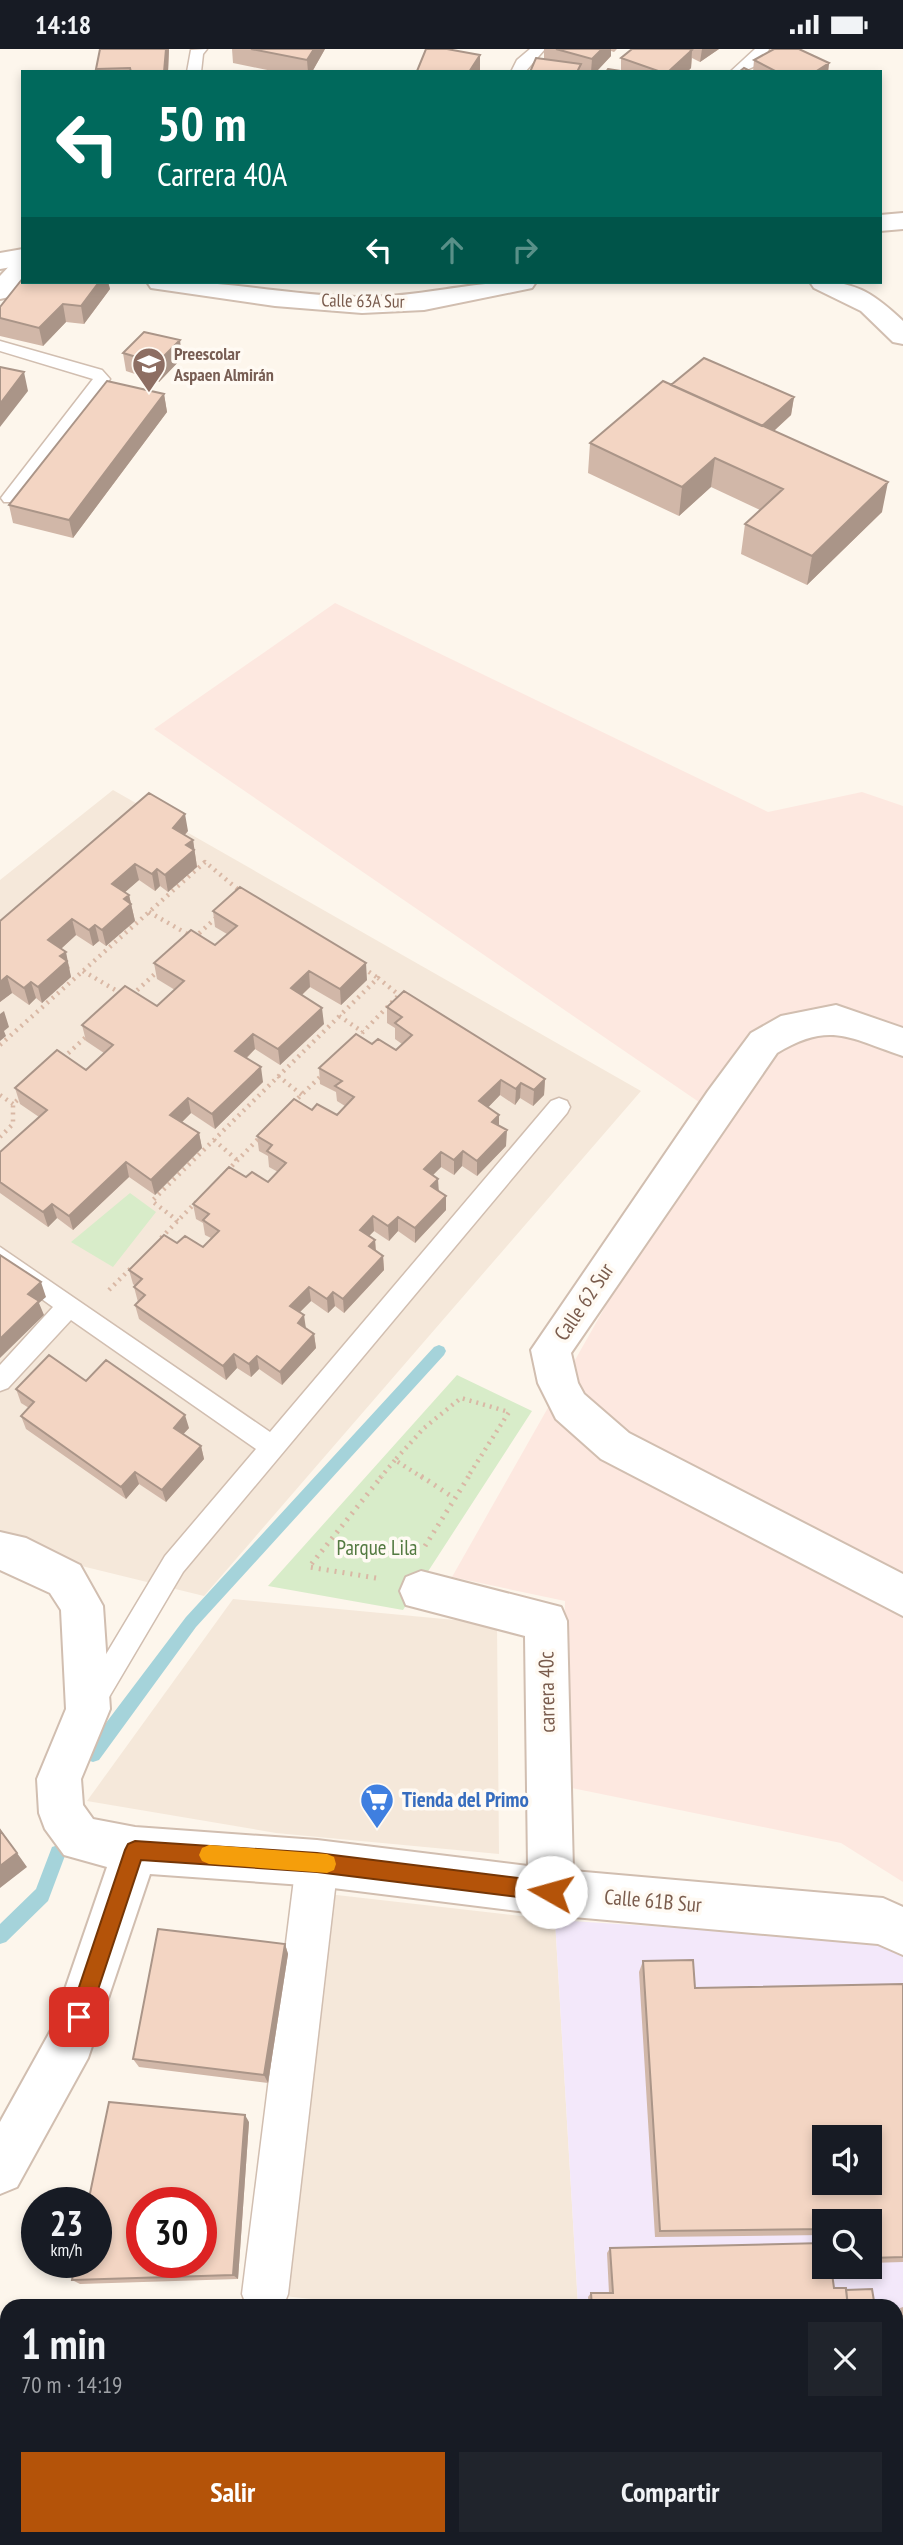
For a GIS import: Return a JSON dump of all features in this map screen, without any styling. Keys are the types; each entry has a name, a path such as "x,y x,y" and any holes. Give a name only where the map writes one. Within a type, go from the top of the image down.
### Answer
{"street":[{"path":"882,223 903,221"},
{"path":"0,261 21,257"},
{"path":"0,291 21,269"},
{"name":"Calle 63A Sur","path":"174,284 232,292 391,305 513,284"},
{"path":"827,284 870,305 903,336"},
{"name":"Calle 62 Sur","path":"903,1042 836,1019 793,1026 764,1043 721,1101 551,1350 554,1379 573,1414 615,1446 903,1596"},
{"name":"Calle 61B Sur","path":"0,1551 11,1552 65,1579 82,1606 88,1709 59,1779 61,1813 80,1839 135,1850 317,1863 551,1892 883,1921 903,1932"},
{"name":"carrera 40c","path":"411,1587 546,1621 551,1892"},
{"path":"0,2170 71,2041 135,1850"},
{"path":"265,2294 317,1863"}],"lane":[{"path":"194,70 196,53 200,49"},
{"path":"519,70 522,63 538,49"},
{"path":"740,70 760,55 762,49"},
{"path":"0,347 96,373 102,379 10,498"},
{"path":"88,1709 174,1564 559,1107"},
{"path":"0,1257 271,1446"},
{"path":"0,1381 69,1306"}],"path":[{"path":"0,1045 205,862 243,894 233,902"},
{"path":"185,947 223,911"},
{"path":"149,912 194,938"},
{"path":"83,971 129,998 166,964"},
{"path":"356,964 411,1002"},
{"path":"178,1221 152,1201 378,978"},
{"path":"355,1041 399,995"},
{"path":"339,1016 363,1032"},
{"path":"61,1059 90,1033"},
{"path":"292,1104 328,1068"},
{"path":"278,1076 302,1095"},
{"path":"0,1137 13,1125 13,1104 33,1086"},
{"path":"0,1094 13,1104"},
{"path":"220,1178 265,1132"},
{"path":"214,1140 237,1160"},
{"path":"159,1240 203,1195"},
{"path":"101,1298 139,1259"},
{"path":"461,1398 509,1412 454,1498 411,1587 309,1567 395,1459 424,1428 461,1398"},
{"path":"395,1459 454,1498"}],"shaded area":[{"path":"335,603 768,812 862,792 903,806 903,1882 841,1843 562,1786 565,1601 452,1577 715,1113 154,729"},
{"path":"113,790 641,1091 204,1596 0,1546 0,880"},
{"path":"233,1599 497,1624 499,1854 276,1833 87,1801"},
{"path":"319,1893 555,1920 578,2299 312,2299 265,2294"},
{"path":"555,1920 903,1942 903,2299 578,2299"}],"green space":[{"path":"130,1193 156,1212 113,1267 71,1242"},
{"name":"Parque Lila","path":"457,1375 532,1411 403,1610 268,1586"}],"building":[{"path":"100,49 166,49 164,70 96,69"},
{"path":"251,49 314,49 307,60"},
{"path":"426,49 447,49 480,55 470,70 417,70"},
{"path":"556,49 602,49 592,59"},
{"path":"632,49 692,50 670,70 655,70 621,58"},
{"path":"774,49 799,49 829,63 818,70 773,70 754,60"},
{"path":"536,58 581,64 578,70 531,70"},
{"path":"21,281 21,284 98,284 81,306 63,304 39,328 0,318 0,307"},
{"path":"144,332 180,340 157,363 123,353"},
{"path":"704,358 794,397 762,426 671,385"},
{"path":"0,367 24,372 0,404"},
{"path":"107,381 164,394 69,520 9,505"},
{"path":"663,381 888,482 812,556 745,524 783,489 715,458 682,487 590,443"},
{"path":"149,793 185,814 173,828 193,840 186,845 194,850 165,875 157,869 152,874 135,864 112,884 129,895 124,899 131,904 102,930 95,925 89,930 72,919 48,940 66,952 60,956 67,961 38,987 31,982 24,988 7,976 0,982 0,921"},
{"path":"240,887 366,963 340,989 309,971 291,988 322,1008 278,1049 253,1034 235,1051 261,1067 212,1114 188,1098 170,1115 199,1133 151,1180 126,1162 69,1216 52,1204 43,1212 0,1182 0,1152 47,1110 15,1088 57,1050 86,1070 113,1045 82,1025 125,986 157,1006 184,981 154,963 191,930 215,945 237,926 213,911"},
{"path":"404,991 545,1079 534,1090 521,1083 516,1089 501,1080 479,1101 499,1115 492,1122 507,1130 477,1161 463,1151 454,1160 441,1152 424,1169 438,1179 431,1186 446,1196 415,1228 398,1217 388,1226 373,1216 360,1230 375,1240 369,1246 383,1256 343,1299 333,1292 327,1299 309,1287 290,1306 304,1315 298,1323 314,1334 280,1372 257,1356 249,1364 234,1354 223,1366 135,1305 145,1295 134,1287 142,1279 129,1270 164,1235 177,1243 185,1236 203,1247 219,1231 203,1220 209,1214 193,1204 229,1167 246,1177 252,1172 268,1182 286,1163 267,1151 272,1145 257,1136 294,1099 312,1110 317,1104 337,1115 354,1097 335,1086 342,1081 319,1068 356,1034 372,1044 378,1039 396,1050 412,1035 395,1023 402,1017 387,1007"},
{"path":"0,1255 41,1282 28,1294 39,1301 0,1339"},
{"path":"49,1355 86,1381 106,1360 185,1415 174,1428 201,1446 162,1490 135,1472 121,1487 21,1416 34,1402 16,1389"},
{"path":"0,1830 17,1853 0,1866"},
{"path":"158,1929 285,1944 264,2075 133,2059"},
{"path":"693,1960 695,1988 903,1984 903,2257 882,2258 882,2209 812,2209 812,2229 660,2231 643,1961"},
{"path":"109,2102 245,2115 233,2275 217,2275 217,2187 126,2187 126,2278 136,2278 72,2280 112,2278 112,2187 91,2187"},
{"path":"812,2243 812,2279 833,2279 834,2288 846,2288 847,2299 591,2299 591,2293 613,2293 610,2248"},
{"path":"872,2289 874,2299 847,2299 846,2290"}],"waterway":[{"path":"93,1754 191,1622 439,1351"},
{"path":"0,1936 42,1895 58,1853"}],"slow traffic":[{"path":"209,1855 327,1864"}],"place":[{"name":"Preescolar Aspaen Almirán","path":"149,394"},
{"name":"Tienda del Primo","path":"377,1830"}],"route":[{"path":"79,2017 135,1850 317,1863 551,1892"}]}
